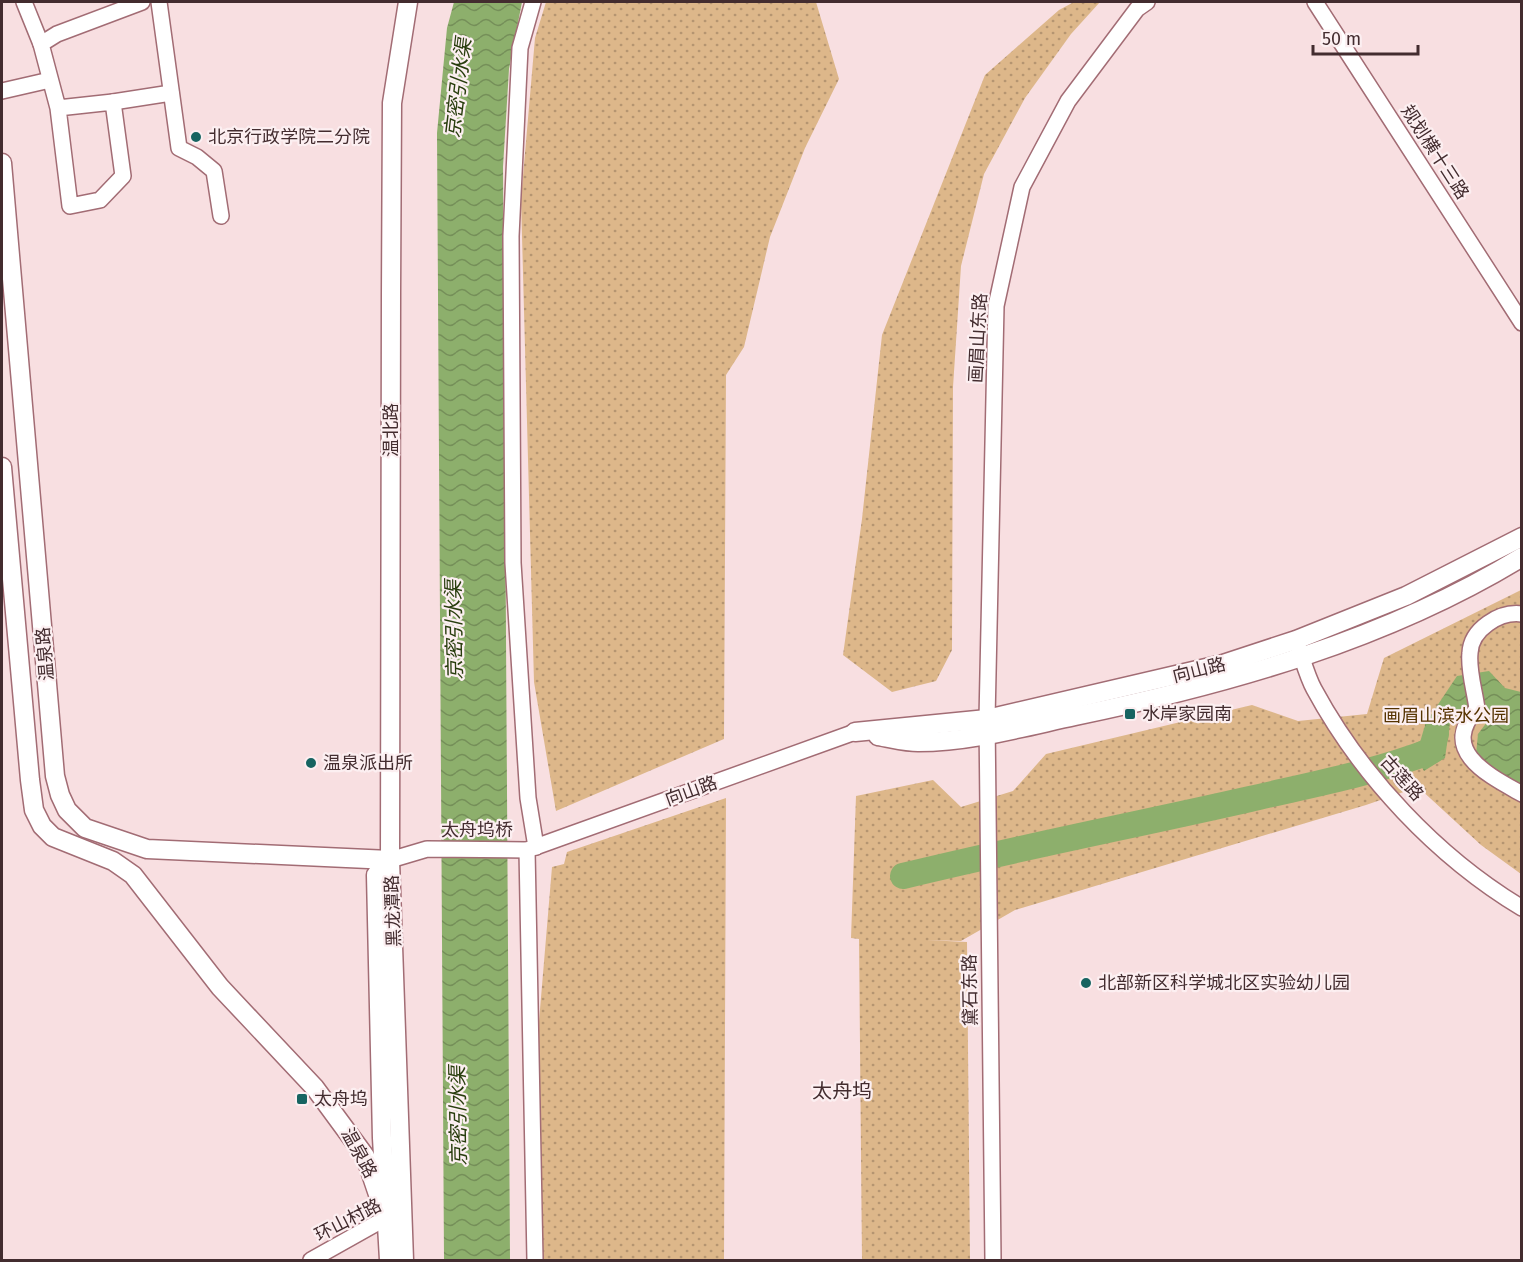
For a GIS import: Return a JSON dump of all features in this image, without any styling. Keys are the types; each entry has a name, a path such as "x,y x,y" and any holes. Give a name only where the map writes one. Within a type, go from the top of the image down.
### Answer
{"main road":[{"name":"温北路","path":"390,860 392,103 408,2"},
{"name":"温泉路","path":"2,163 56,776 60,795 67,810 85,828 147,849 390,860"},
{"name":"温泉路","path":"2,467 30,780 34,810 42,826 53,837 113,861 133,875 220,987 315,1088 348,1131 365,1156 394,1218"},
{"name":"向山路","path":"1299,648 1521,537"},
{"name":"向山路","path":"855,732 917,742 987,727 1154,700 1299,648 1421,610 1521,557"},
{"path":"30,780 35,793 43,795 50,791 56,776"},
{"name":"黑龙潭路","path":"390,860 376,875 382,1138 394,1218 404,1260"},
{"name":"黑龙潭路","path":"389,1260 394,1218"}],"street":[{"path":"24,2 41,44 58,108 70,206 100,200 123,176 113,102"},
{"path":"41,44 57,34 142,2"},
{"path":"159,2 179,148 197,157 214,171 221,216"},
{"path":"533,2 520,48 511,248 513,563 531,848 536,1260"},
{"name":"画眉山东路","path":"987,727 996,306 1022,187 1068,101 1137,9 1147,2"},
{"name":"规划横十三路","path":"1315,2 1521,323"},
{"path":"2,91 50,80"},
{"path":"58,108 171,93"},
{"path":"1521,614 1499,616 1486,625 1475,638 1470,652 1477,709 1464,728 1464,747 1476,766 1496,781 1521,794"},
{"name":"古莲路","path":"1299,648 1314,688 1352,751 1396,803 1450,856 1521,908"},
{"name":"黛石东路","path":"987,727 993,1260"},
{"name":"向山路","path":"531,848 855,732"},
{"name":"太舟坞桥","path":"390,860 428,849 531,848"},
{"name":"环山村路","path":"311,1260 394,1218"}],"green space":[{"path":"546,2 816,2 839,79 805,148 770,237 744,347 726,375 724,739 556,811 534,682 521,199 535,38"},
{"path":"1074,2 1100,2 1071,34 1025,98 984,174 961,266 953,387 952,650 936,681 892,692 843,655 862,519 882,335 985,75 1059,10"},
{"name":"画眉山滨水公园","path":"1521,590 1521,874 1481,845 1418,787 1366,805 1015,910 961,941 926,940 967,942 970,1260 862,1260 859,939 851,938 856,796 933,780 961,807 1013,791 1046,754 1252,705 1298,721 1367,714 1384,658"},
{"path":"726,798 724,1260 544,1260 532,1210 529,1140 552,867 564,864 567,852"}],"water":[{"name":"京密引水渠","path":"454,2 522,2 509,69 503,167 510,1260 444,1260 437,133 447,28"},
{"path":"1489,671 1505,688 1521,692 1521,784 1494,770 1476,754 1478,734 1490,718 1484,707 1462,707 1450,723 1445,758 1424,771 1410,746 1424,739 1425,724 1457,676"}],"waterway":[{"path":"903,876 1365,772 1431,751 1436,734"}],"place":[{"name":"北京行政学院二分院","path":"196,137"},
{"name":"水岸家园南","path":"1130,714"},
{"name":"温泉派出所","path":"311,763"},
{"name":"北部新区科学城北区实验幼儿园","path":"1086,983"},
{"name":"太舟坞","path":"302,1099"}],"district":[{"name":"太舟坞","path":"842,1091"}]}
